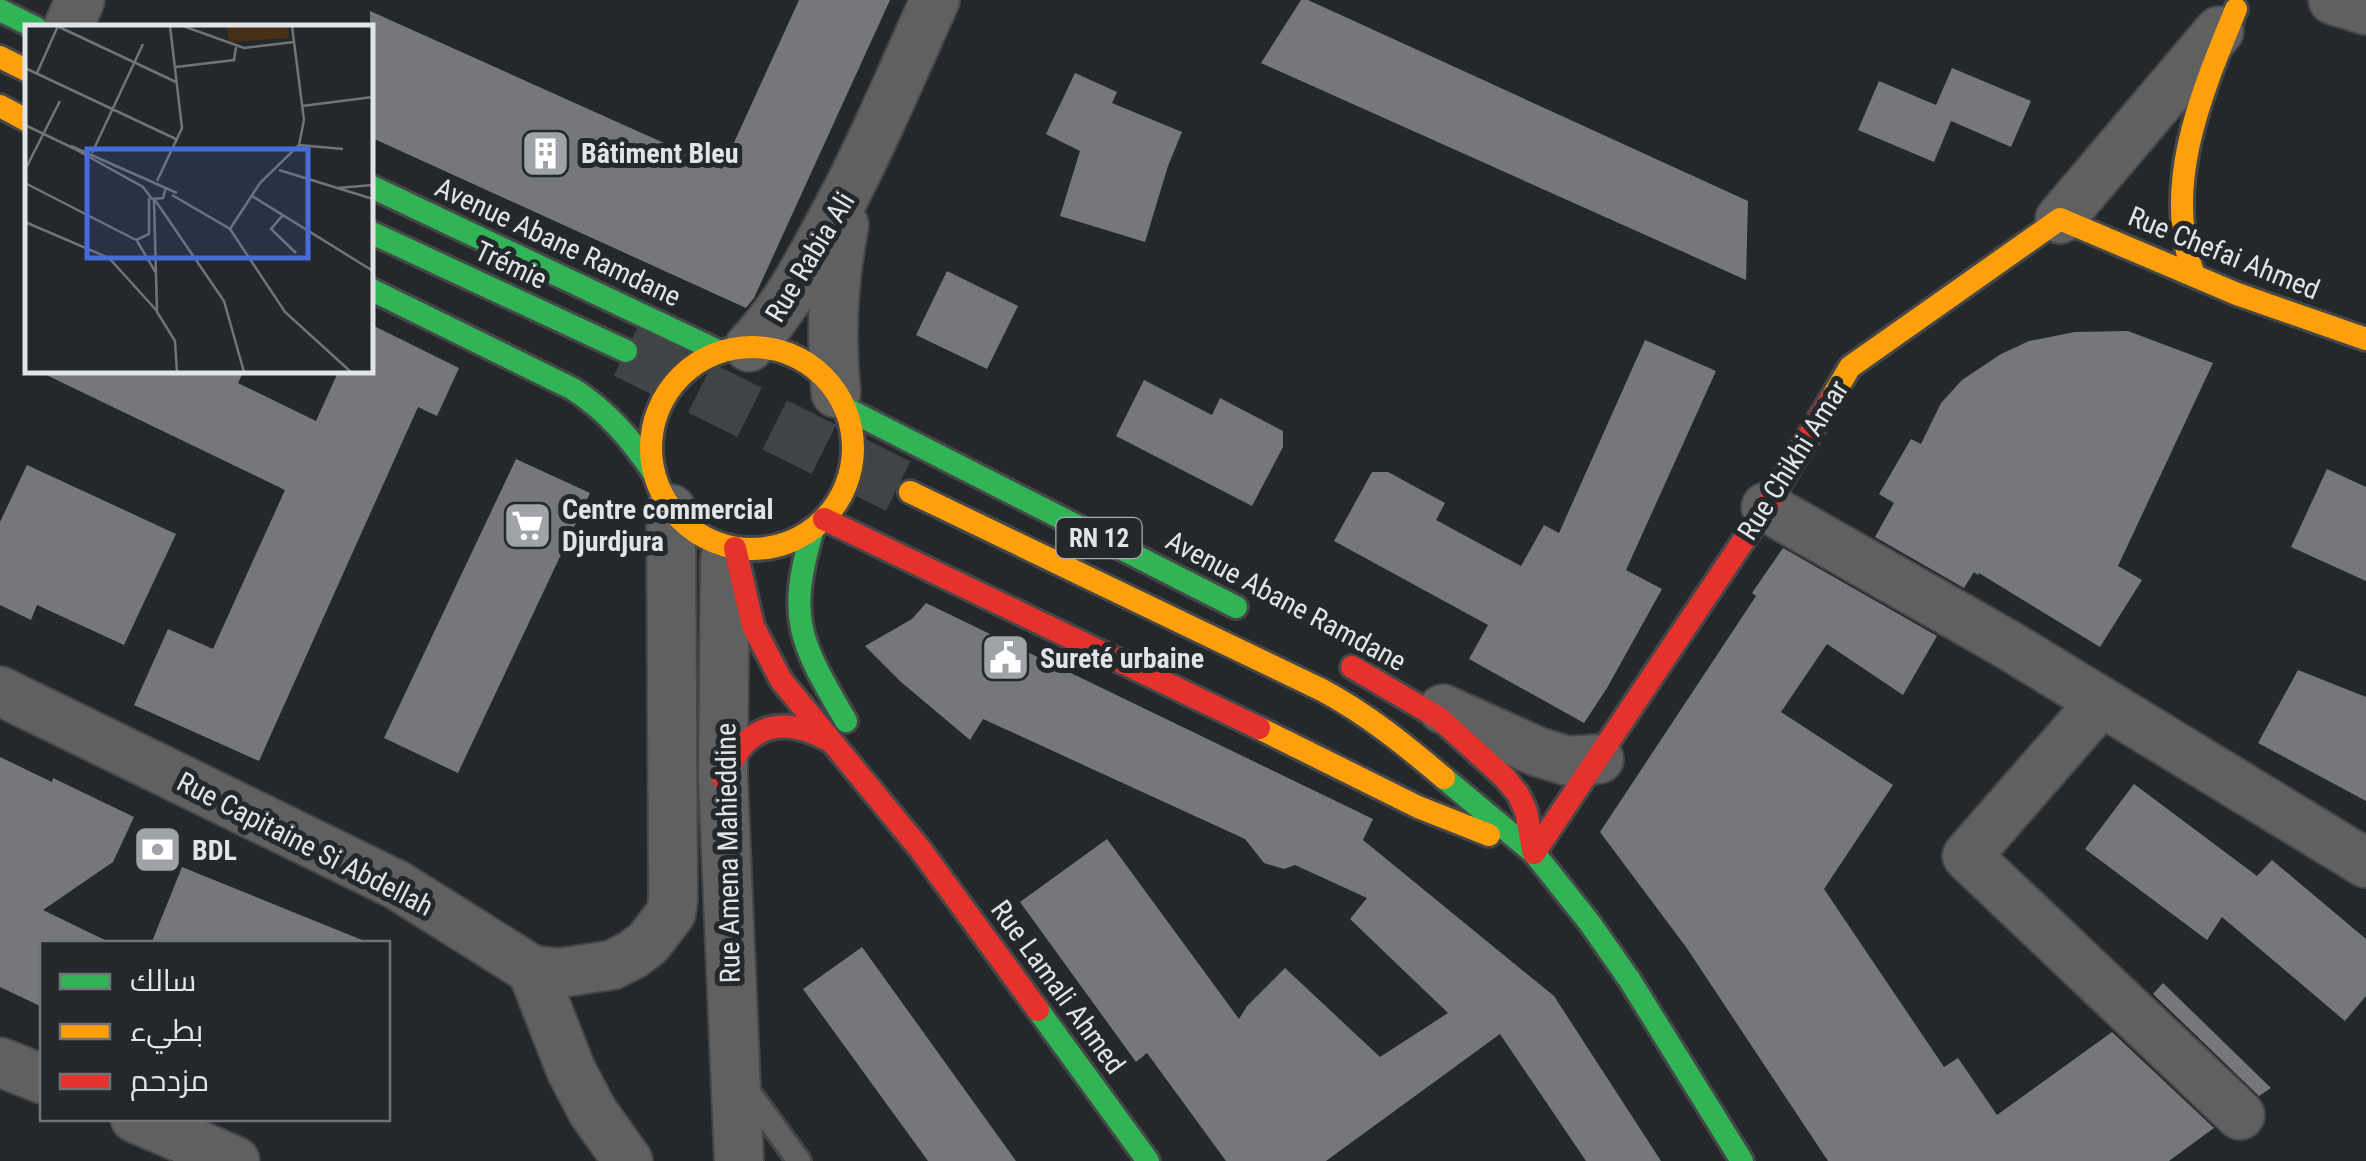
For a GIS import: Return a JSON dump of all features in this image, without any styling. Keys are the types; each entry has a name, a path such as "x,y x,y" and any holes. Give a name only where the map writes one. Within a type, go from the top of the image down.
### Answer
{"main road":[{"path":"2194,276 2182,227 2184,176 2206,87 2239,4"},
{"path":"0,10 30,25"},
{"path":"0,58 25,70"},
{"path":"0,106 25,119"},
{"name":"Avenue Abane Ramdane","path":"372,187 735,350"},
{"name":"Rue Chefai Ahmed","path":"2060,220 2237,294 2366,340"},
{"name":"Rue Chikhi Amar","path":"1534,853 1766,507 1850,367 2060,220"},
{"name":"Trémie","path":"372,233 626,352"},
{"path":"372,290 573,388 598,404 636,446 662,490 686,525 704,537 730,546 776,546 818,524 838,500 853,454 852,432 840,400 819,373 774,350 735,350 698,363 678,378 663,399 654,422 650,447 662,490"},
{"name":"Avenue Abane Ramdane","path":"840,400 1248,614"},
{"name":"Avenue Abane Ramdane","path":"910,492 1293,676 1350,705 1390,732 1534,853 1630,979 1742,1161"},
{"name":"Avenue Abane Ramdane","path":"818,524 1301,748 1418,807 1534,853"},
{"name":"Rue Lamali Ahmed","path":"818,524 799,583 802,633 821,677 920,849"},
{"name":"Rue Lamali Ahmed","path":"730,546 753,626 800,705 920,849 1148,1161"},
{"name":"Avenue Abane Ramdane","path":"1344,663 1440,718 1505,778 1526,811 1534,853"},
{"path":"724,778 741,743 757,731 776,725 796,725 816,731 832,742"}],"street":[{"path":"69,25 80,0"},
{"path":"853,182 935,0"},
{"path":"2333,0 2366,10"},
{"name":"Rue Chikhi Amar","path":"2060,220 2239,4"},
{"name":"Rue Rabia Ali","path":"735,350 774,321 853,182"},
{"name":"Rue Rabia Ali","path":"840,400 832,360 833,295 853,182"},
{"path":"566,1058 571,1002 578,990 591,977 648,943 671,913 662,490"},
{"path":"1766,507 2005,644 2366,862"},
{"name":"Rue Amena Mahieddine","path":"730,546 724,778 740,1161"},
{"path":"1344,663 1538,752 1568,762 1599,759"},
{"name":"Rue Capitaine Si Abdellah","path":"0,691 396,885 532,970"},
{"path":"2101,702 1967,856 2240,1115"},
{"path":"612,965 559,974 532,970 566,1058 593,1112 628,1161"},
{"path":"0,1062 40,1079"},
{"path":"142,1121 235,1161"}],"lane":[{"path":"734,1072 799,1161"}],"building":[{"name":"Bâtiment Bleu","path":"799,0 890,0 754,298 746,308 372,138 370,11 722,169"},
{"path":"1301,0 1748,201 1746,280 1261,63"},
{"path":"1952,68 2031,101 2011,147 1951,121 1934,162 1858,130 1879,81 1936,105"},
{"path":"1075,73 1117,92 1112,103 1182,132 1145,242 1060,216 1080,151 1046,134"},
{"path":"947,271 1018,306 987,369 916,335"},
{"path":"372,325 459,368 437,416 418,407 259,761 134,705 168,629 213,649 285,490 40,372 243,372 238,383 316,421 338,372 372,372"},
{"path":"2128,331 2213,363 2118,566 2142,580 2100,647 1979,573 1974,572 1964,588 1875,537 1894,503 1879,494 1911,439 1921,444 1941,403 1962,380 2029,341 2075,332"},
{"path":"1645,340 1716,371 1626,570 1662,589 1584,723 1469,659 1488,625 1334,541 1372,472 1388,472 1445,503 1436,520 1521,566 1544,525 1559,533"},
{"path":"1144,380 1212,415 1220,398 1283,431 1283,447 1252,506 1116,436"},
{"path":"516,459 590,493 458,773 384,738"},
{"path":"27,465 176,534 124,645 37,605 31,620 0,605 0,522"},
{"path":"2327,469 2366,487 2366,581 2291,547"},
{"path":"1783,548 1937,636 1903,695 1827,644 1781,712 1893,785 1824,889 1944,1067 1958,1058 1997,1115 2112,1032 2214,1128 2169,1161 1828,1161 1686,947 1600,832 1756,596 1752,593"},
{"path":"926,603 1373,819 1363,840 1554,996 1661,1161 1586,1161 1500,1034 1326,1161 1226,1161 1147,1053 1136,1062 1020,902 1107,839 1239,1019 1285,968 1380,1057 1448,1013 1350,919 1367,898 1295,865 1284,869 1264,863 1245,839 983,719 970,740 865,646 912,619"},
{"path":"2298,670 2366,697 2366,801 2258,743"},
{"path":"0,757 134,817 113,862 43,910 107,941 40,941 40,1006 0,987"},
{"path":"2134,784 2257,876 2272,860 2366,939 2366,996 2345,1021 2222,917 2207,940 2085,849"},
{"path":"182,867 365,941 152,941"},
{"path":"862,947 1016,1161 928,1161 803,989"},
{"path":"2163,983 2271,1088 2259,1096 2153,994"}],"tunnel":[{"path":"626,351 910,492"}],"traffic: fast":[{"path":"0,10 30,25"},
{"path":"372,187 720,352"},
{"path":"372,233 626,351"},
{"path":"372,290 573,389 618,426 653,472"},
{"path":"845,408 1236,607"},
{"path":"813,529 800,586 802,630 808,650 846,721"},
{"path":"1444,778 1534,853 1589,922 1742,1161"},
{"path":"1038,1010 1148,1161"}],"traffic: slow":[{"path":"2194,275 2185,241 2184,174 2199,106 2236,9"},
{"path":"0,57 25,70"},
{"path":"0,106 25,119"},
{"path":"1831,399 1850,367 2060,219 2237,294 2366,339"},
{"path":"752,347 791,355 823,377 845,409 853,448 845,487 823,519 791,541 752,549 713,541 681,519 659,487 651,448 659,409 681,377 713,355 752,347"},
{"path":"910,492 1339,699 1444,778"},
{"path":"1259,728 1418,807 1489,835"}],"traffic: jam":[{"path":"1534,853 1766,507 1831,399"},
{"path":"824,519 1259,728"},
{"path":"735,548 753,626 781,680 920,849 1038,1010"},
{"path":"1352,667 1439,718 1505,778 1526,811 1533,850"},
{"path":"723,778 743,746 767,729 797,728 832,742"}],"place":[{"name":"Bâtiment Bleu","path":"546,153"},
{"name":"Centre commercial Djurdjura","path":"527,525"},
{"name":"Sureté urbaine","path":"1005,658"},
{"name":"BDL","path":"157,850"}]}
